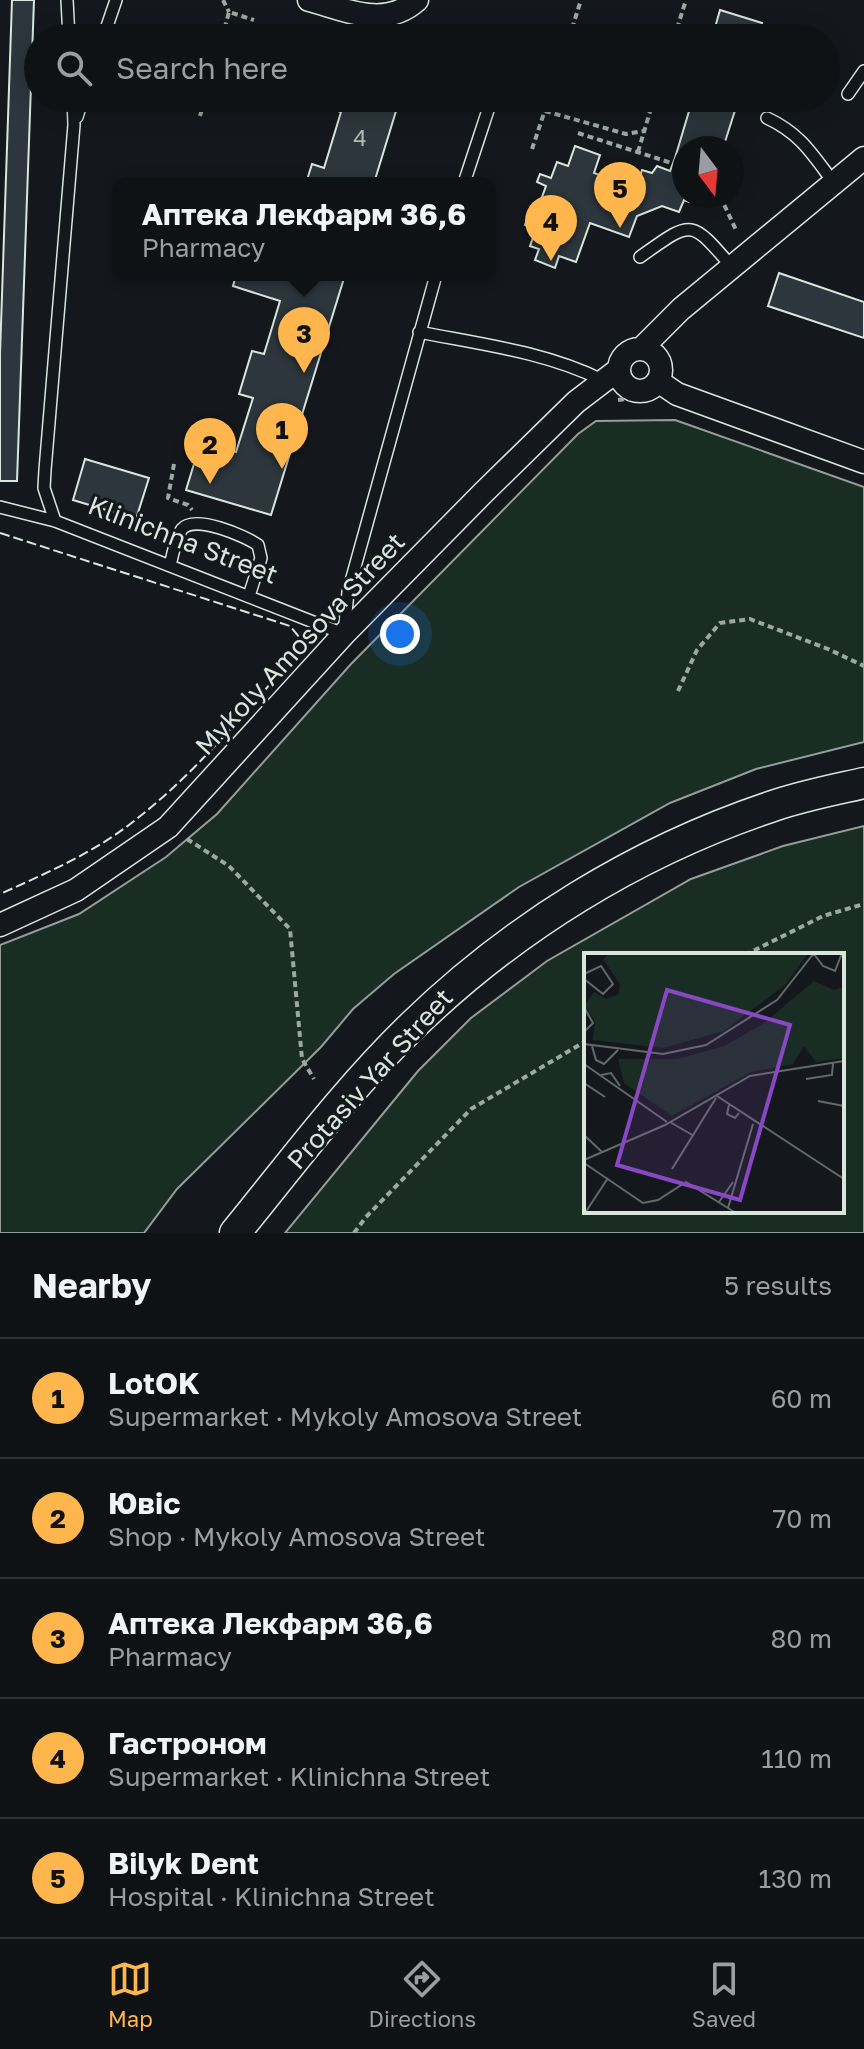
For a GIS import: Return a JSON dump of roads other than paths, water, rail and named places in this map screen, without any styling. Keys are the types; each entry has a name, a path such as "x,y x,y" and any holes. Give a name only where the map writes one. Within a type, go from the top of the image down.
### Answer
{"main road":[{"name":"Protasiv Yar Street","path":"235,1233 346,1098 409,1028 455,985 508,943 599,884 674,846 772,806 864,783"}],"street":[{"path":"309,0 370,17 401,12 417,0"},
{"path":"667,388 659,360 655,354 642,348 672,318 864,158"},
{"name":"Mykoly Amosova Street","path":"0,925 76,890 168,827 344,634 576,402 610,375 628,352 642,348"},
{"path":"610,375 634,390 667,388 864,462"}],"lane":[{"path":"67,0 68,24"},
{"path":"108,24 116,0"},
{"path":"848,94 864,71"},
{"path":"55,521 44,488 74,112"},
{"path":"74,125 78,112"},
{"path":"466,177 487,112"},
{"path":"767,118 785,126 806,144 834,183"},
{"path":"640,257 669,236 688,228 700,232 732,267"},
{"path":"344,634 348,592 434,281"},
{"path":"419,332 610,375"},
{"name":"Klinichna Street","path":"0,507 55,521 344,634"},
{"path":"170,565 180,532 185,526 201,523 246,537 258,545 261,558 249,596"}],"place":[{"name":"Bilyk Dent","path":"620,228"},
{"name":"Гастроном","path":"551,261"},
{"name":"Аптека Лекфарм 36,6","path":"304,373"},
{"name":"LotOK","path":"282,469"},
{"name":"Ювіс","path":"210,484"}]}
